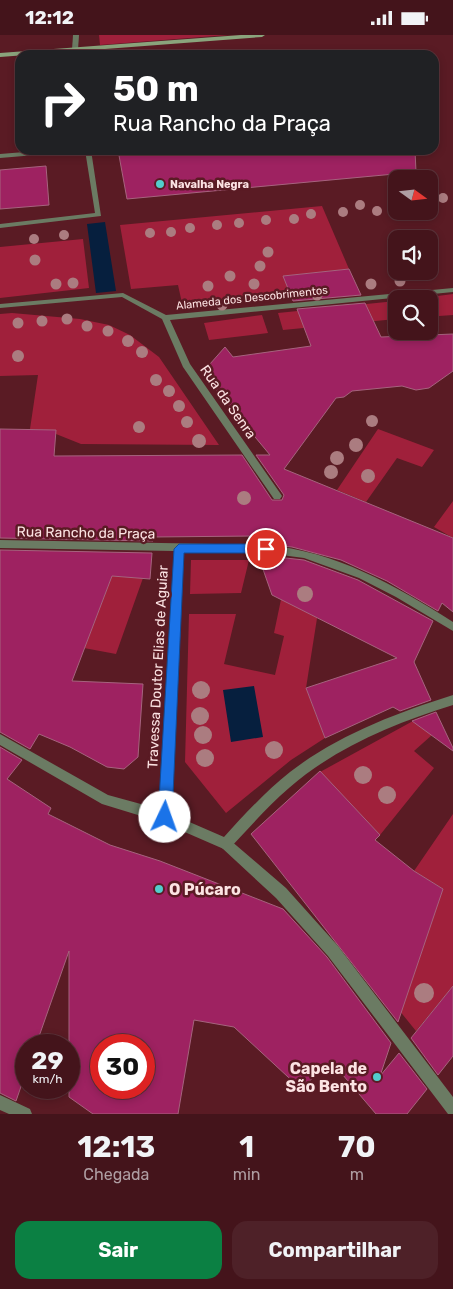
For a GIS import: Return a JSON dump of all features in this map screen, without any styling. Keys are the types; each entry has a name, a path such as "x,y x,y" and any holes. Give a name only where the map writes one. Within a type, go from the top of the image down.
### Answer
{"main road":[{"path":"106,50 262,35"},
{"path":"0,55 15,55"}],"street":[{"path":"75,50 76,35"},
{"path":"0,156 15,155"},
{"path":"0,226 100,215 89,155"},
{"name":"Alameda dos Descobrimentos","path":"0,306 123,295 165,318 453,290"},
{"name":"Rua da Senra","path":"165,318 186,365 277,496"},
{"name":"Rua Rancho da Praça","path":"0,544 179,549 266,549 303,553 335,564 381,584 453,627"},
{"name":"Travessa Doutor Elias de Aguiar","path":"165,817 179,549"},
{"path":"226,844 261,806 307,767 406,714 453,700"},
{"path":"0,739 106,800 165,817 226,844 281,893 333,951 453,1109"},
{"path":"0,1103 25,1114"}],"shaded area":[{"path":"99,35 228,35 100,45"},
{"path":"322,206 349,269 284,276 290,292 182,303 178,285 131,289 120,225"},
{"path":"83,239 89,288 0,298 0,247"},
{"path":"453,294 453,315 439,316 438,296"},
{"path":"388,302 388,320 283,330 278,313"},
{"path":"12,313 80,319 109,325 130,335 159,357 219,445 81,444 46,430 30,429 38,375 0,376 0,314"},
{"path":"262,315 268,333 209,340 204,323"},
{"path":"378,429 434,450 422,467 397,458 366,502 337,490"},
{"path":"453,501 453,538 434,527"},
{"path":"191,560 249,560 241,593 190,594"},
{"path":"288,566 324,574 306,688 325,738 291,760 226,813 185,762 189,614 236,614 224,664 275,675 284,636 274,633"},
{"path":"112,576 143,578 116,654 84,648"},
{"path":"413,721 432,735 414,751 434,768 380,835 320,772"},
{"path":"453,814 453,986 416,1031 386,994 443,889 414,871"}],"water":[{"path":"105,222 116,291 96,293 87,224"},
{"path":"254,686 263,737 231,742 223,690"}],"building":[{"path":"119,155 415,155 416,170 388,170 388,175 127,199"},
{"path":"46,166 49,205 0,209 0,170"},
{"path":"349,269 361,295 293,301 283,276"},
{"path":"365,303 381,337 388,337 388,340 438,340 438,335 453,334 453,371 429,388 416,390 402,386 352,391 344,397 336,398 284,469 453,538 453,612 442,603 438,611 387,581 341,560 292,547 253,543 255,536 153,537 153,541 0,538 0,429 56,430 54,456 242,455 272,500 282,500 284,495 256,455 270,455 202,373 225,347 233,357 311,346 297,309"},
{"path":"0,550 152,553 150,579 112,576 72,681 143,684 138,757 124,769 107,767 70,747 39,734 30,749 0,732"},
{"path":"258,555 304,560 358,580 433,621 414,662 431,700 400,711 393,707 325,738 306,688 397,658 272,595"},
{"path":"436,712 453,748 453,751 412,721"},
{"path":"0,747 22,760 7,779 51,808 48,814 110,845 160,861 283,909 327,957 391,1043 380,1076 399,1053 427,1089 407,1114 376,1114 331,1061 301,1089 234,1027 194,1020 178,1114 93,1114 72,1099 80,1099 80,1034 69,1034 69,951 40,1034 15,1034 16,1101 0,1093"},
{"path":"320,771 380,835 375,840 414,871 443,889 398,1022 251,834"},
{"path":"453,986 453,1056 438,1075 411,1038"}],"place":[{"name":"Navalha Negra","path":"160,184"},
{"name":"O Púcaro","path":"159,889"},
{"name":"Capela de São Bento","path":"377,1077"}],"route":[{"path":"165,817 179,549 266,549"}]}
